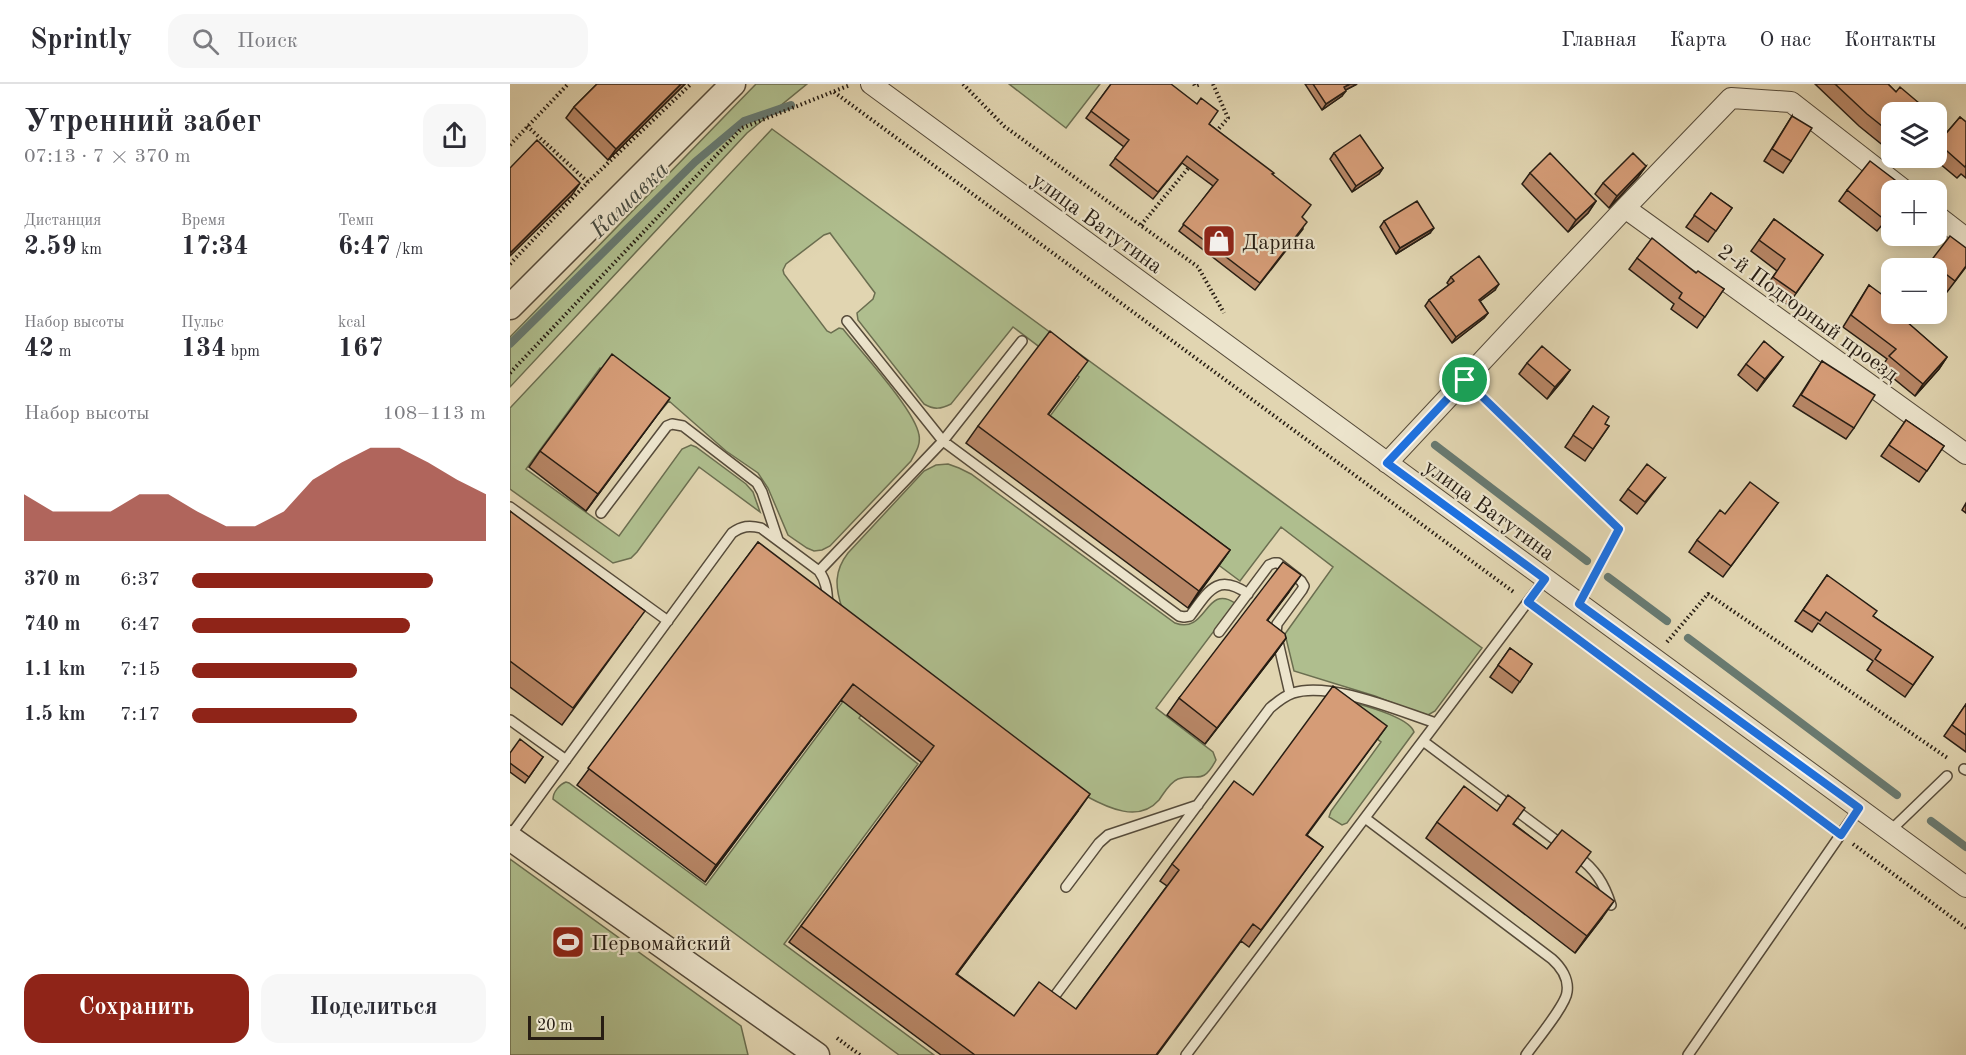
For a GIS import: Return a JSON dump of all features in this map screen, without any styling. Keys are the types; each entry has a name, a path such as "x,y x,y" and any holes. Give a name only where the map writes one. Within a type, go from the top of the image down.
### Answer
{"street":[{"path":"510,307 733,84"},
{"name":"улица Ватутина","path":"870,84 1966,886"},
{"path":"1387,463 1731,98 1791,102 1891,180"},
{"name":"2-й Подгорный проезд","path":"1625,208 1966,454"},
{"path":"1947,223 1966,238"},
{"path":"510,837 817,1055"}],"lane":[{"path":"847,321 944,441 1179,616 1190,616 1211,588 1217,585 1232,585 1248,594"},
{"path":"819,571 944,441 1022,340"},
{"path":"600,513 667,426 678,424 757,483 778,540"},
{"path":"510,507 668,621"},
{"path":"510,837 732,533 741,527 751,525 761,528 819,571 825,578 828,588 828,605 832,613"},
{"path":"1219,632 1269,565 1278,563 1301,581 1304,586 1276,627 1275,633 1290,694"},
{"path":"1186,1055 1545,579"},
{"path":"1054,997 1270,708 1290,694 1321,690 1378,703 1436,723"},
{"path":"510,720 566,760"},
{"path":"1423,741 1589,864 1598,874 1611,905"},
{"path":"1890,831 1947,776"},
{"path":"1066,887 1099,843 1108,835 1198,805"},
{"path":"1688,1055 1859,808"},
{"path":"1365,818 1561,967 1566,979 1567,993 1562,1004 1526,1055"}],"path":[{"path":"510,146 568,84"},
{"path":"510,264 588,182 691,84"},
{"path":"510,373 742,128 854,84"},
{"path":"963,84 1004,126 1198,267 1226,318"},
{"path":"1194,84 1195,86 1201,84"},
{"path":"1213,84 1228,118 1214,136"},
{"path":"834,92 1528,602 1966,928"},
{"path":"527,126 588,182"},
{"path":"1141,225 1192,164"},
{"path":"1465,380 1619,529 1579,604"},
{"path":"1653,658 1708,594 1965,770"}],"green space":[{"path":"756,84 807,84 747,133 510,387 510,337"},
{"path":"1009,84 1100,84 1066,128"},
{"path":"772,129 1482,648 1435,711 1423,715 1375,696 1294,671 1285,634 1333,567 1281,527 1240,581 1039,431 1079,377 1013,327 951,404 938,408 924,404 858,320 857,313 873,299 875,293 830,233 824,235 786,264 784,274 827,331 831,333 839,328 843,329 874,366 908,411 919,435 919,442 911,461 830,546 814,551 788,535 768,488 758,473 726,451 669,401 659,413 600,368 526,469 619,536 682,449 691,445 746,484 753,492 760,512 699,467 637,552 631,558 613,563 510,489 510,408"},
{"path":"948,464 971,474 1175,623 1186,625 1194,622 1217,599 1235,603 1156,708 1213,752 1216,760 1207,773 1199,777 1184,777 1175,780 1159,800 1142,811 1123,811 1104,805 1086,796 842,608 837,579 840,566 848,553 924,471 936,465"},
{"path":"850,692 868,706 859,718 918,764 784,944 934,1055 899,1055 553,799 559,786 566,782 569,783 706,885"},
{"path":"1340,699 1393,716 1410,726 1414,732 1347,823 1342,825 1329,817 1331,811 1381,742 1333,706"},
{"name":"Первомайский","path":"510,859 741,1026 748,1055 510,1055"}],"building":[{"path":"597,84 681,84 616,149 574,107"},
{"path":"1111,84 1171,84 1197,104 1201,98 1218,111 1209,124 1274,173 1272,174 1311,205 1302,217 1307,222 1260,283 1183,224 1218,180 1187,156 1158,192 1115,158 1129,140 1091,111"},
{"path":"1313,84 1350,84 1344,87 1346,91 1326,104"},
{"path":"1835,84 1888,84 1896,92 1900,87 1918,102 1881,102 1881,125"},
{"path":"1792,116 1812,128 1791,161 1772,149"},
{"path":"1960,117 1966,122 1965,167 1947,151 1947,132"},
{"path":"1360,135 1383,168 1356,186 1334,153"},
{"path":"537,140 580,183 510,253 510,168"},
{"path":"1550,153 1596,201 1576,220 1530,173"},
{"path":"1633,153 1646,166 1617,196 1603,183"},
{"path":"1870,161 1895,180 1881,180 1881,217 1847,190"},
{"path":"1711,193 1732,208 1716,231 1694,215"},
{"path":"1417,201 1434,228 1400,248 1384,221"},
{"path":"1774,219 1823,255 1796,293 1773,277 1785,259 1759,240"},
{"path":"1950,236 1966,248 1966,266 1955,281 1947,275 1947,258 1933,258 1942,246 1947,246"},
{"path":"1652,238 1696,273 1698,271 1724,289 1705,317 1679,298 1682,293 1637,258"},
{"path":"1479,256 1499,284 1479,300 1488,313 1456,337 1429,300 1454,281 1451,277"},
{"path":"1869,285 1881,294 1881,324 1909,324 1947,357 1923,384 1889,356 1896,349 1851,315"},
{"path":"1050,331 1088,361 1048,414 1230,550 1199,591 978,426"},
{"path":"1764,341 1783,357 1765,379 1746,364"},
{"path":"1542,346 1570,370 1555,387 1527,363"},
{"path":"612,354 670,398 598,494 540,451"},
{"path":"1822,361 1875,395 1854,428 1801,395"},
{"path":"1593,406 1609,417 1605,424 1609,426 1593,449 1573,435"},
{"path":"1906,420 1944,446 1927,471 1889,445"},
{"path":"1647,464 1665,478 1645,502 1628,489"},
{"path":"1750,482 1778,503 1731,566 1697,540 1720,510 1725,514"},
{"path":"510,511 645,611 573,708 510,661"},
{"path":"758,542 1090,794 956,974 1014,1016 1039,982 1076,1009 1179,870 1172,864 1234,781 1253,795 1333,686 1387,726 1306,835 1323,847 1261,930 1253,924 1156,1055 975,1055 801,926 934,746 853,684 716,865 588,768"},
{"path":"1283,562 1301,575 1267,620 1285,634 1286,638 1217,728 1179,698"},
{"path":"1827,575 1877,611 1873,616 1933,657 1913,685 1875,659 1881,650 1826,612 1820,621 1803,610"},
{"path":"1510,648 1532,664 1520,682 1498,665"},
{"path":"1966,704 1966,735 1952,725"},
{"path":"520,739 543,757 529,777 510,763 510,753"},
{"path":"1464,786 1497,811 1508,795 1525,808 1513,824 1547,849 1562,830 1591,852 1576,872 1614,901 1587,936 1437,822"}],"waterway":[{"name":"Кашавка","path":"510,344 695,162 744,121 791,105"},
{"path":"1435,445 1587,561"},
{"path":"1608,577 1667,621"},
{"path":"1688,638 1897,795"},
{"path":"1931,821 1966,847"}],"place":[{"name":"Дарина","path":"1219,241"},
{"name":"Первомайский","path":"568,942"}],"route":[{"path":"1465,380 1619,529 1579,604 1859,808 1841,835 1528,602 1545,579 1387,463 1465,380"}]}
